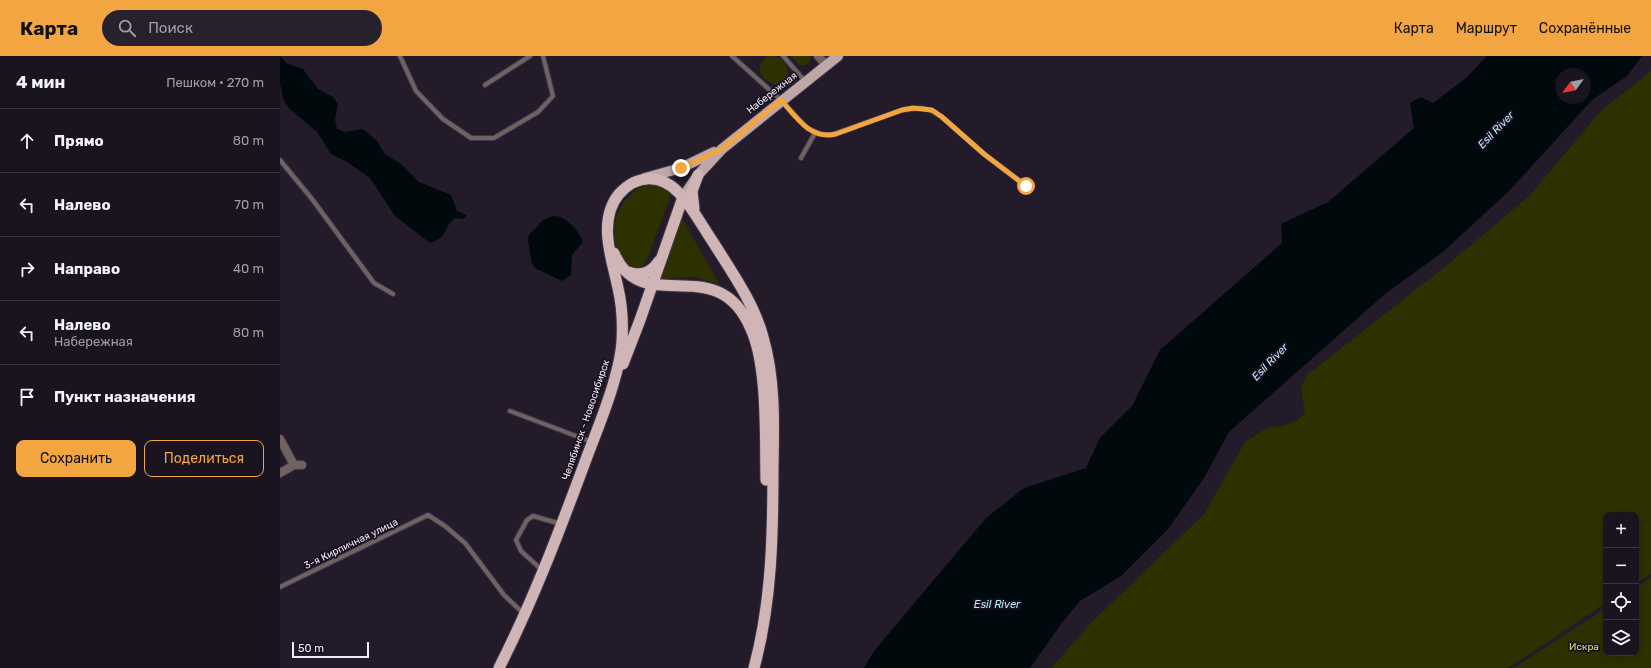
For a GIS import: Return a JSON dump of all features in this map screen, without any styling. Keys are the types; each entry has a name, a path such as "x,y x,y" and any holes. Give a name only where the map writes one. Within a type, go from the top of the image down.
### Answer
{"highway":[{"path":"698,175 693,185 691,199 702,224"},
{"path":"644,178 653,178 666,182 683,197 702,224 737,282 764,337 770,372 774,427 770,581 764,625 755,666"},
{"name":"Челябинск - Новосибирск","path":"499,668 544,571 599,426 618,364 622,343 621,303 608,235 609,217 614,202 628,187 644,178"},
{"path":"599,426 652,285 683,197"},
{"path":"608,235 616,258 625,271 637,280 652,285 702,286 722,293 732,300 739,308 753,334 761,374 767,539 765,602 755,666"},
{"path":"625,271 636,274 647,272 656,266 663,254"}],"main road":[{"name":"Набережная","path":"683,197 698,175 722,149 781,100 838,56"},
{"name":"Набережная","path":"644,178 686,166 722,149"}],"street":[{"path":"818,56 826,65"},
{"path":"280,439 298,465 280,473"}],"lane":[{"path":"400,56 416,91 443,119 471,138 494,138 538,112 553,96 542,56"},
{"path":"484,86 530,56"},
{"path":"732,56 781,100 804,125 815,133 831,135 902,110 922,108 932,110 984,154 1026,186"},
{"path":"783,56 806,82"},
{"path":"801,158 815,133"},
{"path":"280,160 312,199 374,283 393,294"},
{"path":"510,411 592,443"},
{"name":"3-я Кирпичная улица","path":"280,587 428,515 445,526 464,543 504,595 524,615"},
{"path":"544,571 521,551 516,540 527,520 533,516 562,524"}],"green space":[{"path":"768,56 777,57 786,64 789,77 780,86 769,82 761,75 760,66"},
{"path":"790,56 809,56 811,60 806,65 800,65"},
{"path":"1651,71 1651,574 1639,581 1639,512 1603,512 1603,605 1508,668 1051,668 1091,623 1205,513 1245,442 1268,427 1283,426 1296,421 1305,413 1301,387 1307,375 1451,262 1529,196 1601,111"},
{"path":"647,184 658,184 670,192 671,196 645,264 638,270 626,268 616,245 615,226 617,217 625,201 638,189"},
{"path":"679,213 720,285 695,277 657,279"},
{"name":"Искра","path":"1651,578 1651,668 1514,668 1603,610 1603,656 1639,656 1639,586"}],"water":[{"path":"280,56 286,63 303,69 318,89 333,97 338,104 335,120 337,129 345,132 363,129 376,140 385,154 401,164 419,182 451,195 457,211 467,215 464,219 455,218 451,221 440,238 430,243 395,216 370,178 347,162 331,154 317,132 289,108 284,101 280,84"},
{"name":"Esil River","path":"1487,56 1642,56 1627,76 1591,101 1591,68 1555,68 1555,104 1588,104 1510,190 1444,251 1385,294 1229,432 1204,478 1168,529 1121,576 1080,601 1061,624 1030,668 864,668 874,651 986,518 1024,488 1086,468 1100,438 1132,406 1160,350 1282,243 1281,224 1328,202 1414,128 1410,103 1421,97 1433,103 1466,78"},
{"path":"553,216 558,216 571,224 583,242 572,255 571,275 562,281 535,268 532,264 528,241 529,235 543,220"}],"route":[{"path":"681,168 722,149 781,100 807,128 815,133 826,135 836,134 902,110 922,108 932,110 984,154 1026,186"}]}
